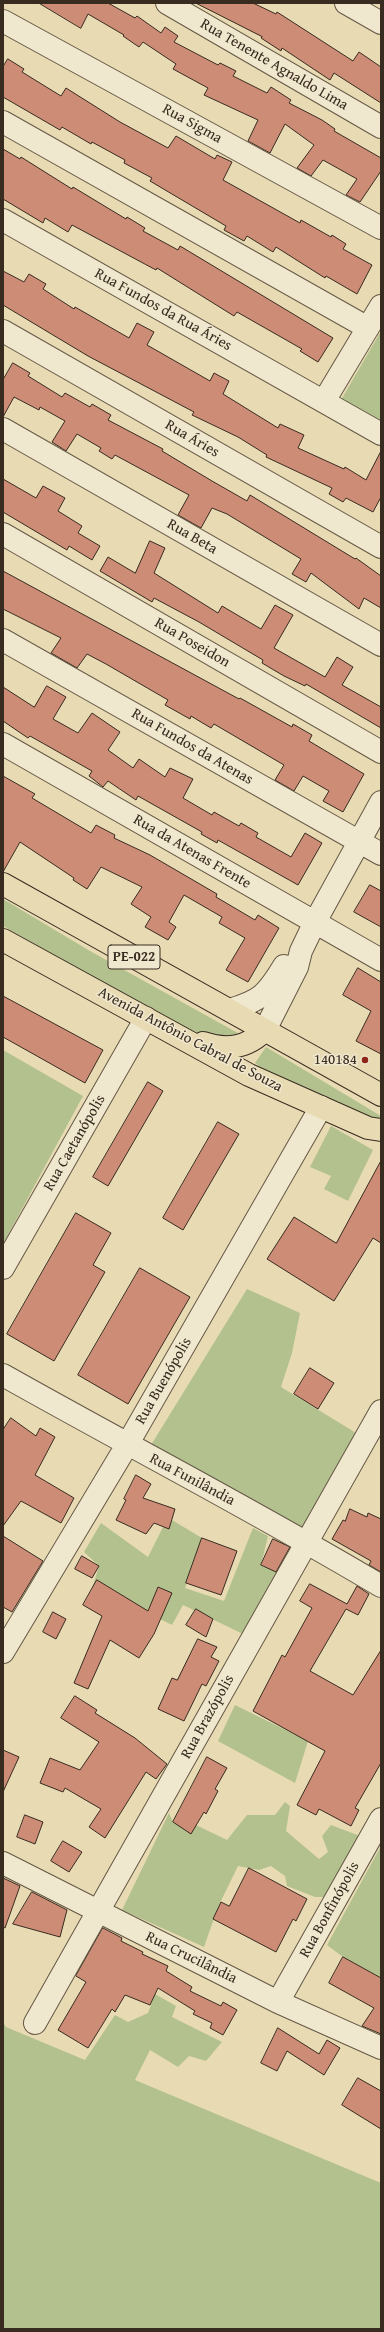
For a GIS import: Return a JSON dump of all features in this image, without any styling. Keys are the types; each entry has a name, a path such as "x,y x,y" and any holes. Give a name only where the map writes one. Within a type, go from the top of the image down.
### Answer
{"main road":[{"name":"PE-022","path":"3,884 381,1095"},
{"name":"Avenida Antônio Cabral de Souza","path":"3,940 249,1075 368,1128 381,1130"},
{"path":"178,1036 216,1046 236,1048 255,1040 265,1030"}],"street":[{"name":"Rua Tenente Agnaldo Lima","path":"167,3 381,127"},
{"path":"346,3 381,23"},
{"name":"Rua Sigma","path":"3,20 381,228"},
{"path":"3,122 368,328"},
{"name":"Rua Fundos da Rua Áries","path":"3,220 381,434"},
{"path":"324,401 381,306"},
{"name":"Rua Áries","path":"3,331 381,547"},
{"name":"Rua Beta","path":"3,430 381,645"},
{"name":"Rua Poseidon","path":"3,534 381,752"},
{"name":"Rua Fundos da Atenas","path":"3,640 381,854"},
{"name":"Rua da Atenas Frente","path":"3,744 381,960"},
{"path":"265,1030 297,967 301,951 315,922 381,802"},
{"path":"229,1010 251,1004 263,996 287,961 301,951"},
{"name":"Rua Caetanópolis","path":"3,1268 146,1018"},
{"name":"Rua Buenópolis","path":"3,1652 127,1445 321,1107"},
{"name":"Rua Funilândia","path":"3,1375 127,1445 307,1541 381,1586"},
{"name":"Rua Brazópolis","path":"35,2023 381,1411"},
{"name":"Rua Bonfinópolis","path":"278,2002 381,1819"},
{"name":"Rua Crucilândia","path":"3,1863 97,1912 278,2002 381,2048"}],"green space":[{"path":"381,331 381,422 341,400"},
{"path":"3,899 90,951 245,1037 220,1041 185,1028 3,926"},
{"path":"266,1047 381,1116 381,1123 268,1073 255,1063"},
{"path":"3,1050 83,1096 3,1244"},
{"path":"331,1126 373,1150 348,1201 324,1189 331,1176 310,1167"},
{"path":"247,1289 300,1313 292,1353 281,1387 356,1433 305,1532 151,1445"},
{"path":"172,1520 202,1538 185,1588 224,1601 253,1528 268,1536 261,1565 281,1574 245,1635 183,1605 172,1625 144,1611 110,1588 104,1596 92,1589 99,1566 84,1552 101,1523 148,1557 163,1527 169,1529"},
{"path":"235,1705 308,1741 295,1783 218,1741"},
{"path":"285,1802 290,1806 286,1831 319,1859 328,1852 322,1836 331,1825 360,1836 324,1897 315,1897 287,1886 285,1876 271,1866 259,1870 238,1866 218,1907 204,1947 122,1910 169,1813 173,1822 194,1824 227,1840 247,1815 275,1815"},
{"path":"381,1846 381,1978 343,1957 327,1945"},
{"path":"155,1994 176,2006 172,2017 222,2042 206,2061 189,2056 178,2067 150,2050 135,2080 381,2183 381,2329 3,2329 3,2022 6,2027 85,2060 115,2015 128,2022 148,2013"}],"building":[{"path":"39,3 108,3 135,18 137,16 161,33 165,27 178,36 174,42 218,65 220,63 236,71 233,76 267,93 271,87 291,100 289,103 322,120 335,129 334,131 381,158 381,171 360,202 346,195 357,179 323,160 311,176 297,168 314,145 285,124 270,153 248,141 258,120 204,95 208,88 173,69 176,64 143,42 139,47 123,36 124,35 88,14 81,28"},
{"path":"196,3 253,3 276,14 277,12 353,61 359,52 381,67 381,103 334,73 330,80 282,48 281,51 261,38 262,37"},
{"path":"8,59 24,69 22,72 61,96 66,88 120,122 168,148 176,136 215,159 217,155 232,162 223,180 300,223 301,220 331,237 332,235 346,244 343,249 372,265 357,294 326,276 325,278 276,247 273,252 247,236 244,241 224,230 226,226 150,181 152,178 124,163 125,160 92,142 91,144 62,127 60,130 3,97 3,67"},
{"path":"3,149 20,159 21,157 72,189 73,187 126,219 127,217 145,228 143,231 178,250 180,246 333,338 318,362 300,351 302,349 237,312 234,316 157,268 156,270 72,225 68,232 45,218 43,223 3,199"},
{"path":"3,271 24,282 29,274 46,284 43,289 74,309 75,307 129,338 137,323 154,332 147,345 210,381 214,373 229,381 223,394 278,428 280,424 304,435 298,448 344,469 345,467 366,480 381,451 381,497 373,512 346,498 343,502 329,494 332,488 266,457 267,455 238,437 192,415 194,412 88,356 3,305"},
{"path":"13,363 30,373 28,376 62,397 65,393 90,407 92,404 111,415 108,420 163,449 162,451 212,481 247,501 250,495 355,559 356,558 381,576 381,608 364,598 359,609 311,573 306,582 292,574 301,559 227,514 212,508 201,528 178,515 189,495 115,455 112,459 99,451 101,448 77,434 66,451 52,442 65,421 40,407 39,410 14,397 3,417 3,380"},
{"path":"3,479 36,498 43,486 65,498 58,511 82,526 78,533 100,546 92,560 69,546 67,550 3,512"},
{"path":"150,541 165,548 154,573 218,613 222,606 261,629 275,605 293,615 274,648 325,677 337,657 353,667 342,685 381,707 381,728 306,684 305,686 284,676 262,663 263,660 199,622 154,598 152,602 100,571 108,557 135,573"},
{"path":"3,571 239,699 240,698 292,727 293,724 312,735 309,741 364,774 343,812 323,801 329,791 303,776 294,791 275,780 284,765 214,724 211,728 191,716 190,719 165,705 168,700 106,664 87,654 77,668 51,653 61,638 3,609"},
{"path":"47,686 66,697 53,719 78,733 92,713 120,732 108,750 133,768 139,759 165,777 170,768 193,779 183,798 212,815 214,812 239,826 241,823 258,833 256,837 291,857 305,833 322,843 298,885 218,840 217,843 201,834 202,832 138,796 136,800 108,781 103,787 89,776 92,771 30,736 28,738 3,721 3,687 34,707"},
{"path":"3,776 35,794 32,798 91,833 96,825 115,835 114,838 150,855 217,894 216,897 255,920 258,915 279,928 248,982 226,970 245,938 219,923 222,917 184,895 169,922 176,927 168,940 145,927 151,917 131,904 142,887 101,867 87,889 73,880 74,878 20,842 3,872"},
{"path":"370,885 381,891 381,927 354,912"},
{"path":"358,968 381,982 381,1054 356,1041 371,1011 343,995"},
{"path":"3,996 103,1050 85,1083 3,1037"},
{"path":"148,1082 163,1091 108,1186 93,1177"},
{"path":"218,1122 239,1134 183,1230 163,1218"},
{"path":"381,1161 381,1243 373,1238 334,1301 267,1259 294,1217 336,1243"},
{"path":"76,1213 111,1233 93,1265 105,1272 54,1361 7,1334"},
{"path":"140,1268 190,1297 128,1404 78,1375"},
{"path":"310,1368 334,1383 318,1409 294,1394"},
{"path":"11,1418 36,1436 40,1428 55,1437 35,1475 74,1498 61,1523 21,1501 3,1526 3,1430"},
{"path":"136,1475 151,1484 143,1498 175,1509 169,1529 154,1523 146,1534 116,1520 126,1500 124,1499"},
{"path":"350,1509 367,1517 368,1513 381,1519 381,1572 369,1565 371,1561 332,1539 343,1520 345,1521"},
{"path":"3,1536 43,1561 12,1612 3,1607"},
{"path":"202,1538 237,1551 221,1595 186,1583"},
{"path":"273,1539 290,1547 276,1572 261,1565"},
{"path":"82,1556 99,1566 92,1578 75,1569"},
{"path":"97,1580 148,1611 158,1587 172,1593 154,1634 139,1658 110,1640 88,1689 74,1683 102,1616 83,1605"},
{"path":"310,1584 347,1604 357,1586 369,1594 358,1615 346,1609 310,1671 353,1695 381,1650 381,1763 355,1808 359,1810 351,1826 319,1809 316,1815 297,1805 325,1751 253,1711 282,1655 285,1657 312,1608 300,1601"},
{"path":"196,1609 213,1619 206,1637 186,1625"},
{"path":"53,1612 66,1619 56,1639 43,1632"},
{"path":"198,1639 217,1647 211,1657 219,1661 206,1686 202,1684 184,1721 158,1709 172,1678 177,1680"},
{"path":"75,1696 97,1710 95,1713 135,1738 167,1764 156,1779 146,1772 105,1838 89,1827 101,1809 65,1788 63,1792 40,1783 50,1758 80,1770 99,1742 61,1718"},
{"path":"3,1750 19,1757 3,1792"},
{"path":"207,1757 227,1768 215,1789 218,1791 206,1814 204,1812 191,1834 173,1822"},
{"path":"25,1815 43,1822 35,1844 17,1837"},
{"path":"63,1841 82,1852 69,1872 51,1861"},
{"path":"249,1868 307,1899 296,1921 293,1919 276,1952 213,1919 221,1902 229,1906"},
{"path":"3,1878 20,1886 5,1928 3,1927"},
{"path":"32,1892 67,1910 60,1937 13,1924"},
{"path":"103,1928 122,1938 121,1941 143,1952 142,1954 168,1966 166,1971 192,1987 190,1991 221,2006 223,2002 237,2010 223,2035 210,2028 212,2023 193,2014 195,2011 158,1988 150,2005 125,1995 115,2012 112,2009 88,2048 58,2030 86,1982 76,1976"},
{"path":"343,1957 381,1978 381,2034 362,2026 374,2008 329,1983"},
{"path":"278,2028 319,2054 327,2040 340,2048 324,2075 287,2051 277,2071 261,2063"},
{"path":"358,2078 381,2091 381,2129 342,2105"}],"place":[{"name":"140184","path":"365,1060"}]}
